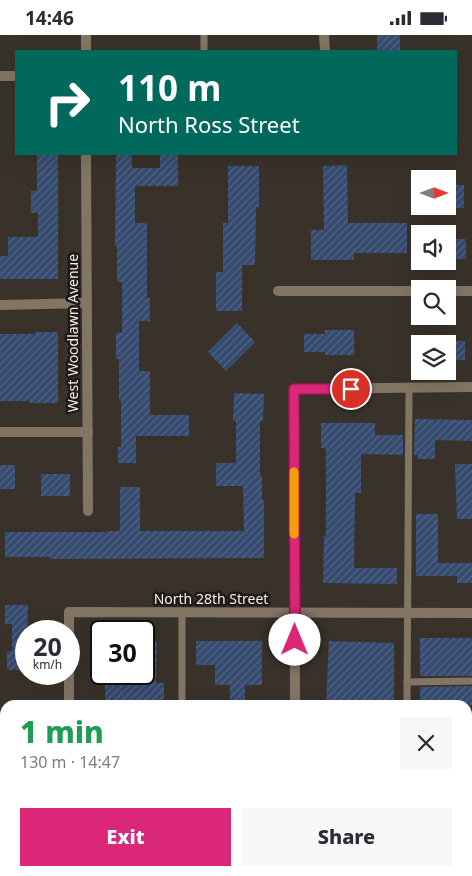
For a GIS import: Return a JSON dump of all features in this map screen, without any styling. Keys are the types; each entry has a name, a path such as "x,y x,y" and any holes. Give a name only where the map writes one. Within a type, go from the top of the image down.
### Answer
{"street":[{"path":"86,35 86,50"},
{"path":"324,35 324,50"},
{"path":"0,76 15,76"},
{"name":"West Woodlawn Avenue","path":"86,155 88,511"},
{"path":"278,291 411,291"},
{"path":"456,291 472,291"},
{"path":"0,305 87,303"},
{"path":"295,700 294,389 472,387"},
{"path":"0,432 88,432"},
{"name":"North 28th Street","path":"69,700 69,612 472,613"}],"lane":[{"path":"204,35 204,50"},
{"path":"407,700 408,388"},
{"path":"182,612 182,700"},
{"path":"408,682 472,681"}],"building":[{"path":"377,35 400,35 400,50 377,50"},
{"path":"37,155 58,155 58,279 0,279 0,256 8,256 8,237 38,237 38,213 31,213 31,191 37,191"},
{"path":"116,155 132,155 132,168 160,168 160,155 178,155 178,186 135,186 135,223 147,223 147,298 150,298 150,321 139,321 139,371 150,371 150,415 189,415 189,436 136,436 136,463 118,463 118,447 121,447 121,401 119,401 119,359 116,359 116,333 122,333 122,282 117,282 117,246 115,246"},
{"path":"347,165 348,223 407,223 407,253 354,253 354,260 311,260 311,230 324,230 323,166"},
{"path":"228,166 259,166 259,207 256,207 255,265 242,265 242,311 216,311 216,272 223,272 223,223 228,223"},
{"path":"456,185 464,185 464,208 456,208"},
{"path":"456,239 466,239 466,259 456,259"},
{"path":"237,323 255,342 226,371 208,352"},
{"path":"325,330 354,330 354,355 325,355 325,352 304,352 304,334 325,334"},
{"path":"35,332 58,332 58,403 0,401 0,334 35,334"},
{"path":"456,341 465,341 465,360 456,360"},
{"path":"234,393 264,394 263,421 260,421 260,475 262,475 262,500 264,500 264,558 50,559 50,557 5,557 5,532 120,531 120,487 140,487 140,531 244,531 243,486 216,486 216,463 236,463 236,421 233,421"},
{"path":"415,419 472,420 472,441 435,440 435,459 418,459 418,455 414,455"},
{"path":"321,423 375,423 375,435 403,435 403,455 361,454 361,493 355,493 354,568 397,568 397,584 323,583 324,536 326,536 326,448 321,448"},
{"path":"455,464 472,464 472,519 457,519"},
{"path":"0,465 15,465 15,489 0,489"},
{"path":"41,474 70,474 70,496 41,496"},
{"path":"416,514 438,514 438,563 472,563 472,583 457,583 457,576 416,576"},
{"path":"5,605 28,605 28,620 15,620 15,670 7,670 7,651 12,651 12,624 5,624"},
{"path":"420,638 472,638 472,676 420,676"},
{"path":"196,641 262,641 262,685 245,685 245,700 230,700 230,685 215,685 215,665 196,665"},
{"path":"329,641 394,643 394,700 326,700"},
{"path":"155,642 157,642 156,683 164,683 164,700 105,700 105,685 155,685"},
{"path":"472,686 472,700 420,700 420,687"}],"slow traffic":[{"path":"294,472 294,534"}],"route":[{"path":"295,640 294,389 351,389"}]}
